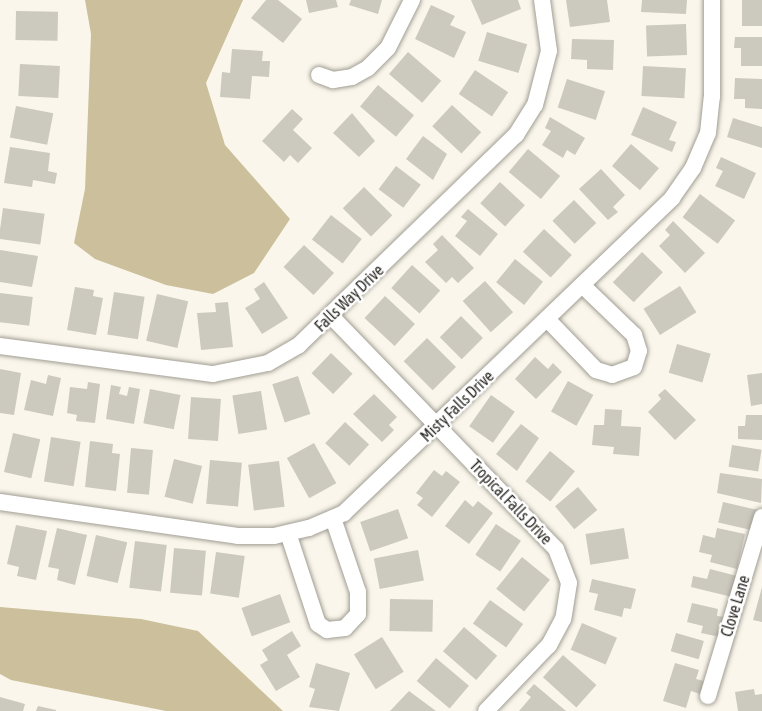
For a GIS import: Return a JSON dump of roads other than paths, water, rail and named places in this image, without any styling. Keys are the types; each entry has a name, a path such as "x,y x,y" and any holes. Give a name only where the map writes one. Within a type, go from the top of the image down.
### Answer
{"street":[{"path":"319,75 333,80 352,77 368,68 388,48 412,0"},
{"name":"Falls Way Drive","path":"0,346 213,374 232,373 268,363 299,345 516,135 535,105 549,51 542,0"},
{"name":"Misty Falls Drive","path":"0,501 238,536 288,533 344,513 672,198 693,168 708,134 712,97 712,0"},
{"path":"547,319 596,370 612,375 633,368 639,351 634,335 582,285"},
{"name":"Tropical Falls Drive","path":"331,316 556,549 569,583 563,619 549,645 486,711"},
{"name":"Clove Lane","path":"708,696 762,517"},
{"path":"288,533 318,624 327,630 345,628 358,614 358,592 333,518"}]}
